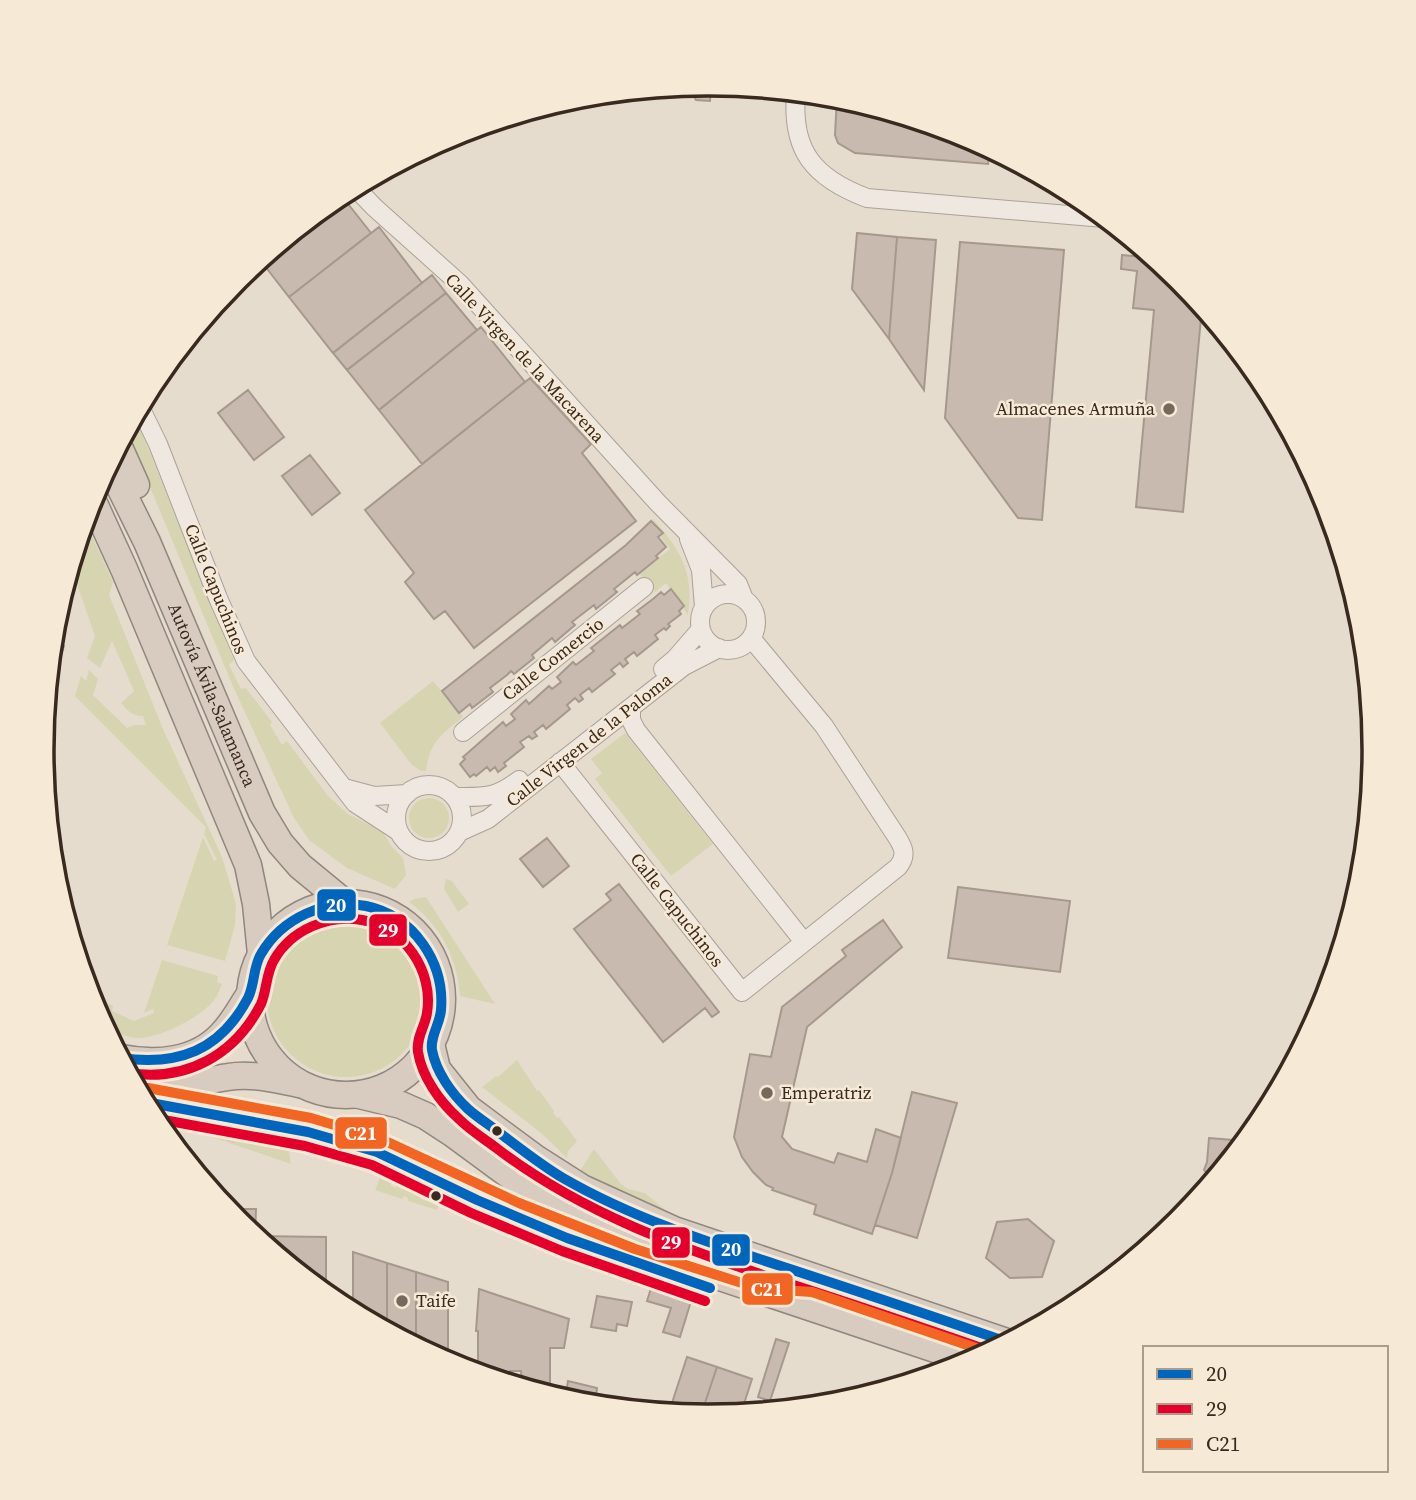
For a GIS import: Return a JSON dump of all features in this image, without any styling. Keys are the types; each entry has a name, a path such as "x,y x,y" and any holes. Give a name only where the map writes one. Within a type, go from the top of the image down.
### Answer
{"highway":[{"path":"124,458 161,541 181,622"},
{"name":"Autovía Ávila-Salamanca","path":"114,478 147,542 262,813 280,843 300,866 345,904"},
{"name":"Autovía Ávila-Salamanca","path":"99,514 248,865 256,904 261,954"},
{"path":"300,1084 279,1068 262,1046 252,1021 250,994 253,973 261,954 276,933 296,917 320,907 345,904 367,906 387,913 408,926 425,944 436,966 442,989 441,1014 431,1044 418,1063 401,1078 381,1089 359,1095"},
{"path":"133,1060 183,1058 202,1050 222,1034 250,994"},
{"path":"431,1044 437,1069 469,1109 535,1158 582,1188 674,1230 994,1338"},
{"path":"147,1085 179,1088 230,1076 246,1076 300,1084 329,1094 359,1095 401,1105 426,1116 452,1133 524,1186 599,1228 687,1266 954,1355"}],"street":[{"path":"796,103 798,134 804,151 814,166 840,187 867,198 1086,216"},
{"name":"Calle Virgen de la Macarena","path":"363,195 460,284 688,535 738,584 744,599"},
{"name":"Calle Capuchinos","path":"145,418 246,661 355,803 398,831"},
{"name":"Calle Virgen de la Macarena","path":"688,535 701,570 705,607"},
{"name":"Calle Comercio","path":"463,732 644,587"},
{"path":"730,594 744,599 752,607 756,617 756,628 751,638 742,646 731,650 719,648 708,641 701,629 705,607 716,597 723,595 730,594"},
{"name":"Calle Virgen de la Paloma","path":"454,797 485,798 503,793 675,659 701,629"},
{"path":"631,708 631,720 636,730 804,942 898,867 903,858 903,847 824,726 751,638"},
{"name":"Calle Virgen de la Paloma","path":"459,832 488,819 684,666 719,648"},
{"name":"Calle Capuchinos","path":"560,762 741,992 804,942"},
{"path":"433,786 445,789 454,797 462,820 452,843 441,849 426,851 412,847 404,840 398,831 396,817 399,805 407,794 419,787 433,786"},
{"path":"344,788 374,796 407,794"}],"shaded area":[{"path":"140,427 234,660 229,665 241,689 246,688 272,722 270,725 282,745 287,741 328,796 348,814 382,831 403,858 406,875 395,889 347,868 309,840 294,818 235,691 132,443"},
{"path":"653,519 671,541 683,562 689,586 688,615 666,583 655,592 639,573 670,549 660,536 663,533 651,521"},
{"path":"91,534 113,582 109,595 163,729 222,857 236,904 235,925 225,961 167,945 203,837 214,861 217,860 204,834 206,827 75,696 81,676 86,681 89,670 98,679 93,695 127,728 146,725 143,716 130,712 121,703 134,691 112,641 100,668 87,658 95,636 77,583"},
{"path":"433,681 463,717 434,745 426,771 421,771 412,765 380,723"},
{"path":"625,733 713,844 671,876 595,779 602,773 591,759"},
{"path":"429,798 437,799 443,804 448,810 448,826 443,832 437,837 429,838 421,837 415,832 410,826 409,818 410,810 415,804 421,799"},
{"path":"446,879 452,881 469,904 458,912 444,889"},
{"path":"426,897 495,1004 460,996 455,968 445,943 430,921 409,902"},
{"path":"346,919 376,925 402,942 419,968 425,998 419,1028 402,1054 376,1071 346,1077 316,1071 290,1054 273,1028 267,998 273,968 290,942 316,925"},
{"path":"162,960 218,976 217,982 222,984 209,1006 190,1020 146,1037 120,1034 105,1002 113,1006 112,1011 134,1021 154,1013 153,1009 144,1013"},
{"path":"517,1060 553,1113 577,1141 568,1151 567,1158 541,1133 482,1087"},
{"path":"175,1120 283,1140 288,1146 291,1164 174,1124"},
{"path":"594,1149 621,1184 628,1189 645,1193 665,1210 664,1213 578,1174"},
{"path":"380,1178 391,1183 391,1186 396,1188 397,1185 422,1196 421,1199 439,1205 437,1210 408,1201 404,1196 402,1199 375,1190"}],"building":[{"path":"710,96 710,101 696,100 694,97"},
{"path":"836,109 918,131 989,160 988,164 855,153 838,143 835,135"},
{"path":"348,204 371,233 289,297 267,268 310,231"},
{"path":"379,227 422,283 333,353 289,297"},
{"path":"857,233 897,237 889,339 852,289"},
{"path":"897,237 936,240 924,390 889,339"},
{"path":"960,242 1064,250 1042,520 1018,518 945,418"},
{"name":"Almacenes Armuña","path":"1122,255 1137,256 1201,320 1183,512 1136,507 1154,310 1133,308 1137,271 1121,269"},
{"path":"432,275 446,293 347,370 333,353"},
{"path":"446,293 477,330 379,410 347,370"},
{"path":"481,327 525,382 422,464 379,410"},
{"path":"530,378 591,444 582,453 636,521 474,648 445,611 434,619 405,582 414,573 365,510"},
{"path":"248,390 284,437 254,460 218,413"},
{"path":"310,455 340,493 312,515 282,476"},
{"path":"651,521 663,533 658,537 666,547 656,556 658,558 614,589 617,592 596,609 594,605 572,622 575,625 555,642 552,638 532,655 534,658 514,674 511,671 490,688 493,692 472,708 470,704 459,713 442,691 626,545"},
{"path":"671,589 684,606 679,611 681,614 668,624 670,626 666,630 664,628 655,635 658,639 637,656 634,652 625,659 628,663 623,667 620,663 611,670 615,674 592,692 589,688 580,695 583,699 579,702 575,698 567,705 570,709 546,729 543,725 534,732 537,736 532,739 529,736 520,742 524,747 504,763 506,766 498,772 495,767 490,771 487,767 476,776 474,774 470,777 460,764 465,759 463,757 503,722 506,726 515,719 511,714 526,700 529,704 549,686 552,689 561,682 557,677 573,662 576,665 594,651 591,648 620,625 622,628 640,614 637,611 661,592 664,595"},
{"path":"547,838 569,866 543,887 520,859"},
{"path":"619,884 719,1012 712,1017 705,1008 663,1042 574,929 611,900 606,894"},
{"path":"958,887 1070,901 1060,972 948,958"},
{"name":"Emperatriz","path":"883,920 902,947 807,1027 782,1137 792,1149 834,1163 838,1153 867,1162 876,1129 901,1138 872,1234 814,1214 816,1205 772,1190 742,1157 734,1137 750,1054 771,1057 782,1007 846,956 842,950"},
{"path":"912,1092 957,1103 917,1238 875,1225 892,1173"},
{"path":"1209,1138 1233,1140 1206,1174 1204,1170"},
{"path":"243,1209 256,1209 256,1221"},
{"path":"1028,1219 1054,1241 1042,1277 1010,1278 986,1258 997,1222"},
{"path":"271,1236 326,1237 326,1280"},
{"path":"353,1252 387,1263 387,1319 353,1299"},
{"name":"Taife","path":"387,1263 416,1272 416,1334 387,1319"},
{"path":"416,1272 448,1282 448,1349 416,1334"},
{"path":"652,1285 692,1298 680,1337 663,1332 671,1308 647,1301"},
{"path":"479,1289 569,1319 564,1348 550,1348 550,1384 521,1376 521,1371 510,1373 478,1362 476,1331"},
{"path":"597,1296 632,1302 627,1326 617,1324 616,1331 591,1327"},
{"path":"776,1339 789,1343 770,1400 758,1397"},
{"path":"687,1357 717,1367 705,1404 672,1402"},
{"path":"717,1367 752,1379 744,1402 705,1404"},
{"path":"568,1381 597,1388 596,1394 567,1388"}],"transit line":[{"name":"20","path":"133,1059 179,1057 211,1042 224,1031 248,998 261,954 270,941 293,921 321,908 336,905 351,904 383,911 412,931 432,959 438,975 441,1010 432,1040 432,1050 446,1082 456,1097 472,1112 547,1168 590,1193 674,1230 994,1337"},
{"name":"29","path":"140,1074 189,1069 223,1051 250,1022 261,1004 269,970 281,949 300,933 312,926 336,920 362,920 377,924 403,941 421,967 428,997 418,1052 423,1071 433,1088 463,1123 528,1171 562,1192 670,1242 975,1346"},
{"name":"C21","path":"149,1088 311,1118 381,1139 519,1203 635,1249 766,1289 812,1292 973,1347"},
{"name":"20","path":"159,1105 308,1132 377,1152 477,1200 567,1238 710,1288"},
{"name":"29","path":"170,1121 305,1146 372,1165 471,1213 562,1251 705,1301"}],"place":[{"name":"Almacenes Armuña","path":"1169,409"},
{"name":"Emperatriz","path":"767,1093"},
{"name":"Taife","path":"402,1301"}]}
